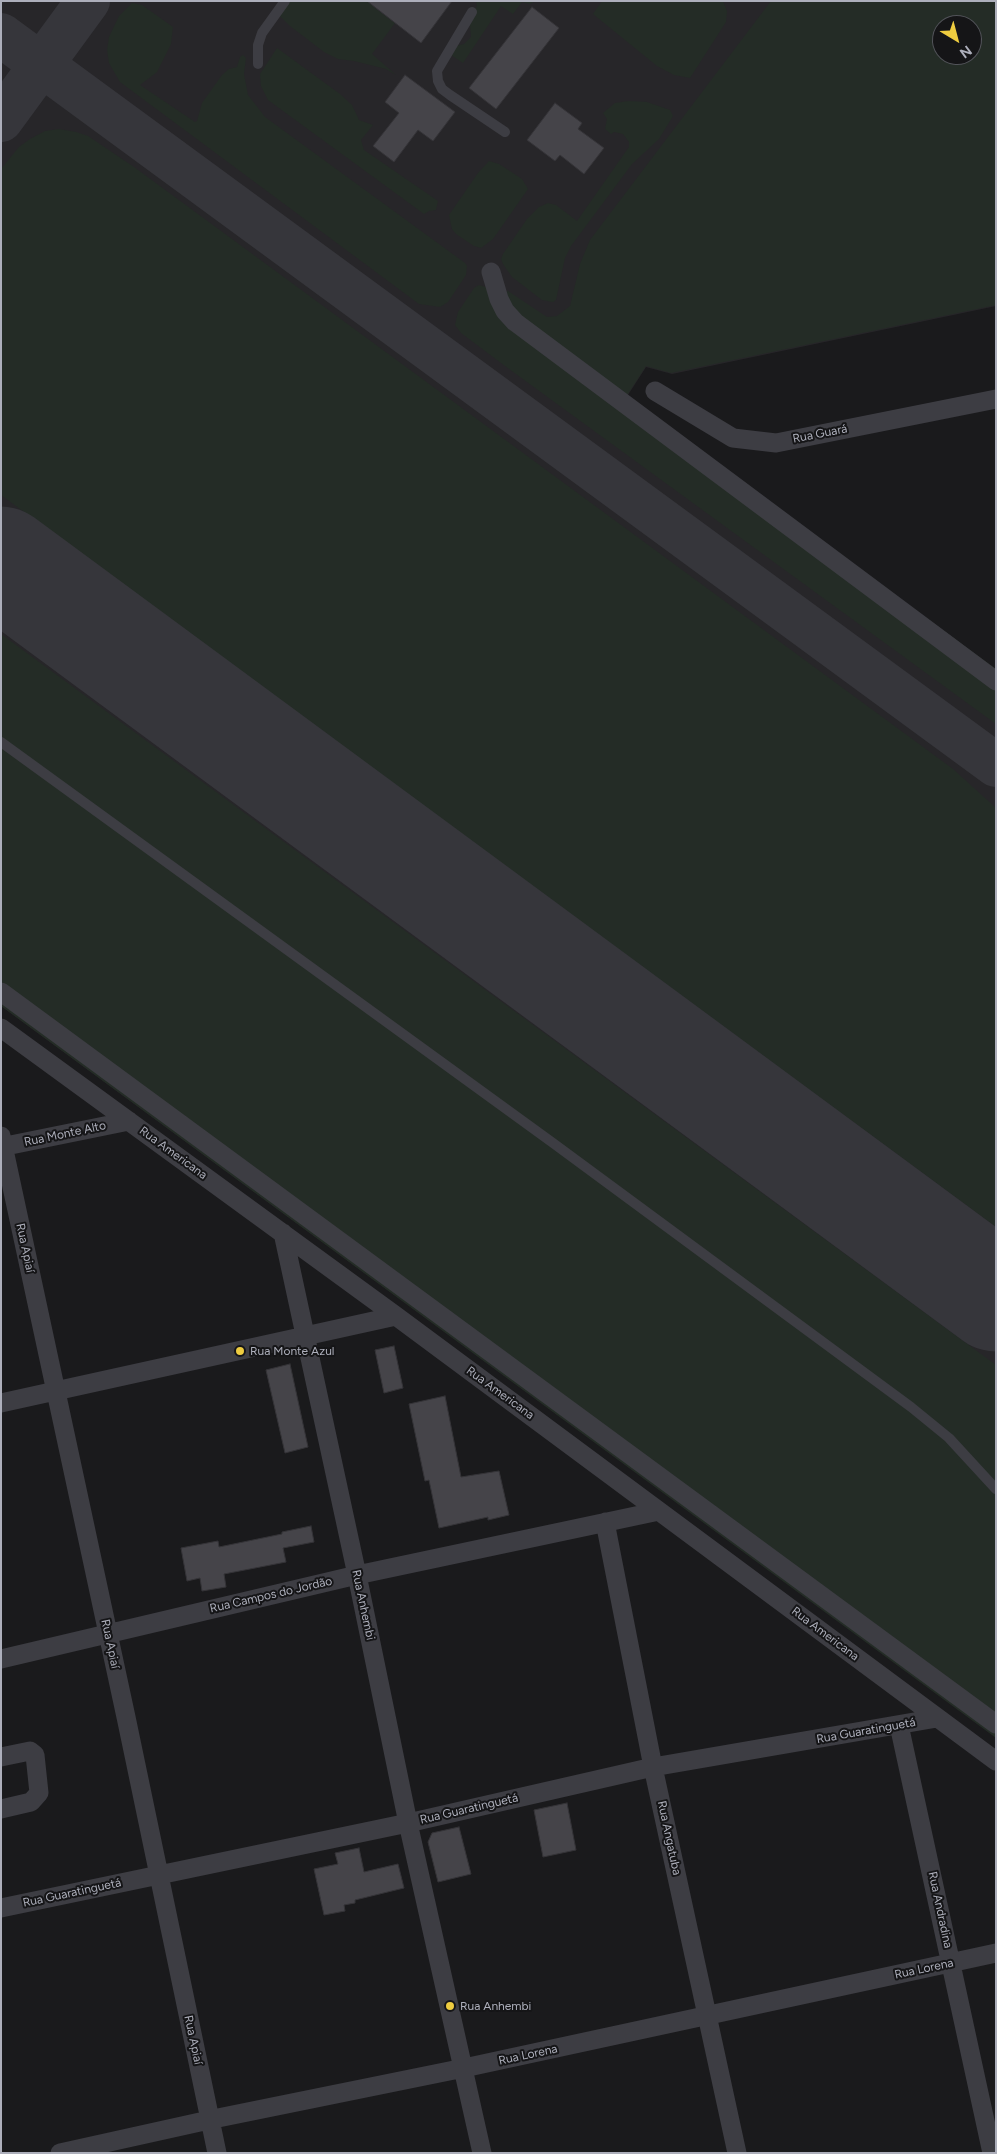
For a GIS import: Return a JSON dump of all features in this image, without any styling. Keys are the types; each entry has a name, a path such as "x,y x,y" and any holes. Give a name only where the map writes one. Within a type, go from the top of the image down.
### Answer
{"street":[{"path":"491,272 505,312 515,322 996,681"},
{"name":"Rua Guará","path":"655,391 733,438 776,443 996,399"},
{"path":"1,992 996,1724"},
{"name":"Rua Americana","path":"1,1028 396,1316 996,1761"},
{"name":"Rua Monte Alto","path":"2,1143 129,1120"},
{"name":"Rua Apiaí","path":"2,1143 217,2153"},
{"name":"Rua Anhembi","path":"283,1233 357,1575 408,1823 482,2153"},
{"path":"1,1403 396,1316"},
{"name":"Rua Campos do Jordão","path":"1,1659 357,1575 659,1511"},
{"name":"Rua Angatuba","path":"605,1522 653,1768 737,2153"},
{"name":"Rua Guaratinguetá","path":"1,1908 408,1823 653,1768 937,1718"},
{"name":"Rua Andradina","path":"899,1725 992,2153"},
{"path":"1,1757 30,1751 35,1754 39,1793 31,1802 1,1809"},
{"name":"Rua Lorena","path":"60,2153 952,1964 996,1953"}],"lane":[{"path":"258,64 258,45 262,33 285,1"},
{"path":"472,12 437,71 438,81 442,89 505,132"},
{"path":"1,742 561,1149 911,1407 949,1438 996,1489"}],"shaded area":[{"path":"1,1 996,1 996,306 672,374 646,367 626,398 996,669 996,1737 1,1006"},
{"path":"287,1 380,1 375,8 395,23 372,54 396,75 386,69 338,59 324,52 290,26 278,14"},
{"path":"476,1 535,1 530,4 522,2 513,14 501,6 463,63 448,53 452,47 464,44 471,37 470,24 472,12 477,6"},
{"path":"602,1 723,1 727,11 726,22 690,78 674,75 657,66 593,14"},
{"path":"771,1 996,1 996,305 671,373 646,366 626,397 996,669 996,724 505,366 461,333 455,325 458,312 474,288 479,285 505,293 508,291 547,317 557,316 570,306 580,264 590,240"},
{"path":"132,3 142,5 173,27 171,44 157,72 140,85 195,122 197,121 202,103 222,75 229,69 237,67 240,57 243,55 246,58 244,74 248,95 265,117 465,263 467,266 466,275 448,302 440,307 419,304 120,82 109,63 107,50 109,37 119,16"},
{"path":"277,48 340,94 352,105 359,120 373,125 361,140 364,150 438,201 436,210 424,214 268,100 261,86 260,74"},
{"path":"628,101 647,102 670,110 673,116 659,139 632,164 571,246 565,258 556,300 553,302 542,300 512,277 501,259 503,254 527,219 539,207 548,203 556,205 577,221 629,147 629,142 623,134 614,132 611,134 605,129 607,119 603,113 615,103"},
{"path":"59,129 88,136 134,167 953,769 996,808 996,1227 1,495 1,169 19,147 30,139 45,131"},
{"path":"489,161 499,164 522,179 528,189 493,239 481,248 474,246 456,234 452,229 449,215 478,173"},
{"path":"1,634 996,1365 996,1738 1,1006"}],"building":[{"path":"367,1 452,1 421,43"},
{"path":"532,7 559,28 496,109 469,88"},
{"path":"405,75 455,112 433,141 418,130 394,162 373,146 399,113 385,102"},
{"path":"555,103 582,123 578,129 604,148 584,174 560,155 555,161 527,140"},
{"path":"394,1346 403,1388 384,1393 375,1350"},
{"path":"290,1364 308,1447 285,1453 266,1370"},
{"path":"445,1396 461,1477 499,1471 509,1515 488,1520 488,1517 439,1528 429,1480 425,1481 409,1404"},
{"path":"311,1526 314,1542 283,1548 286,1562 224,1574 226,1587 202,1591 200,1578 187,1581 181,1548 218,1541 219,1547"},
{"path":"567,1803 576,1850 543,1857 534,1810"},
{"path":"459,1827 471,1874 438,1882 428,1842 432,1833"},
{"path":"359,1848 364,1872 398,1864 404,1888 355,1900 355,1903 344,1905 345,1911 324,1915 314,1869 338,1864 335,1853"}],"taxiway":[{"path":"1,120 88,1"},
{"path":"1,35 996,765"}],"runway":[{"path":"1,562 996,1296"}],"place":[{"name":"Rua Monte Azul","path":"240,1351"},
{"name":"Rua Anhembi","path":"450,2006"}]}
